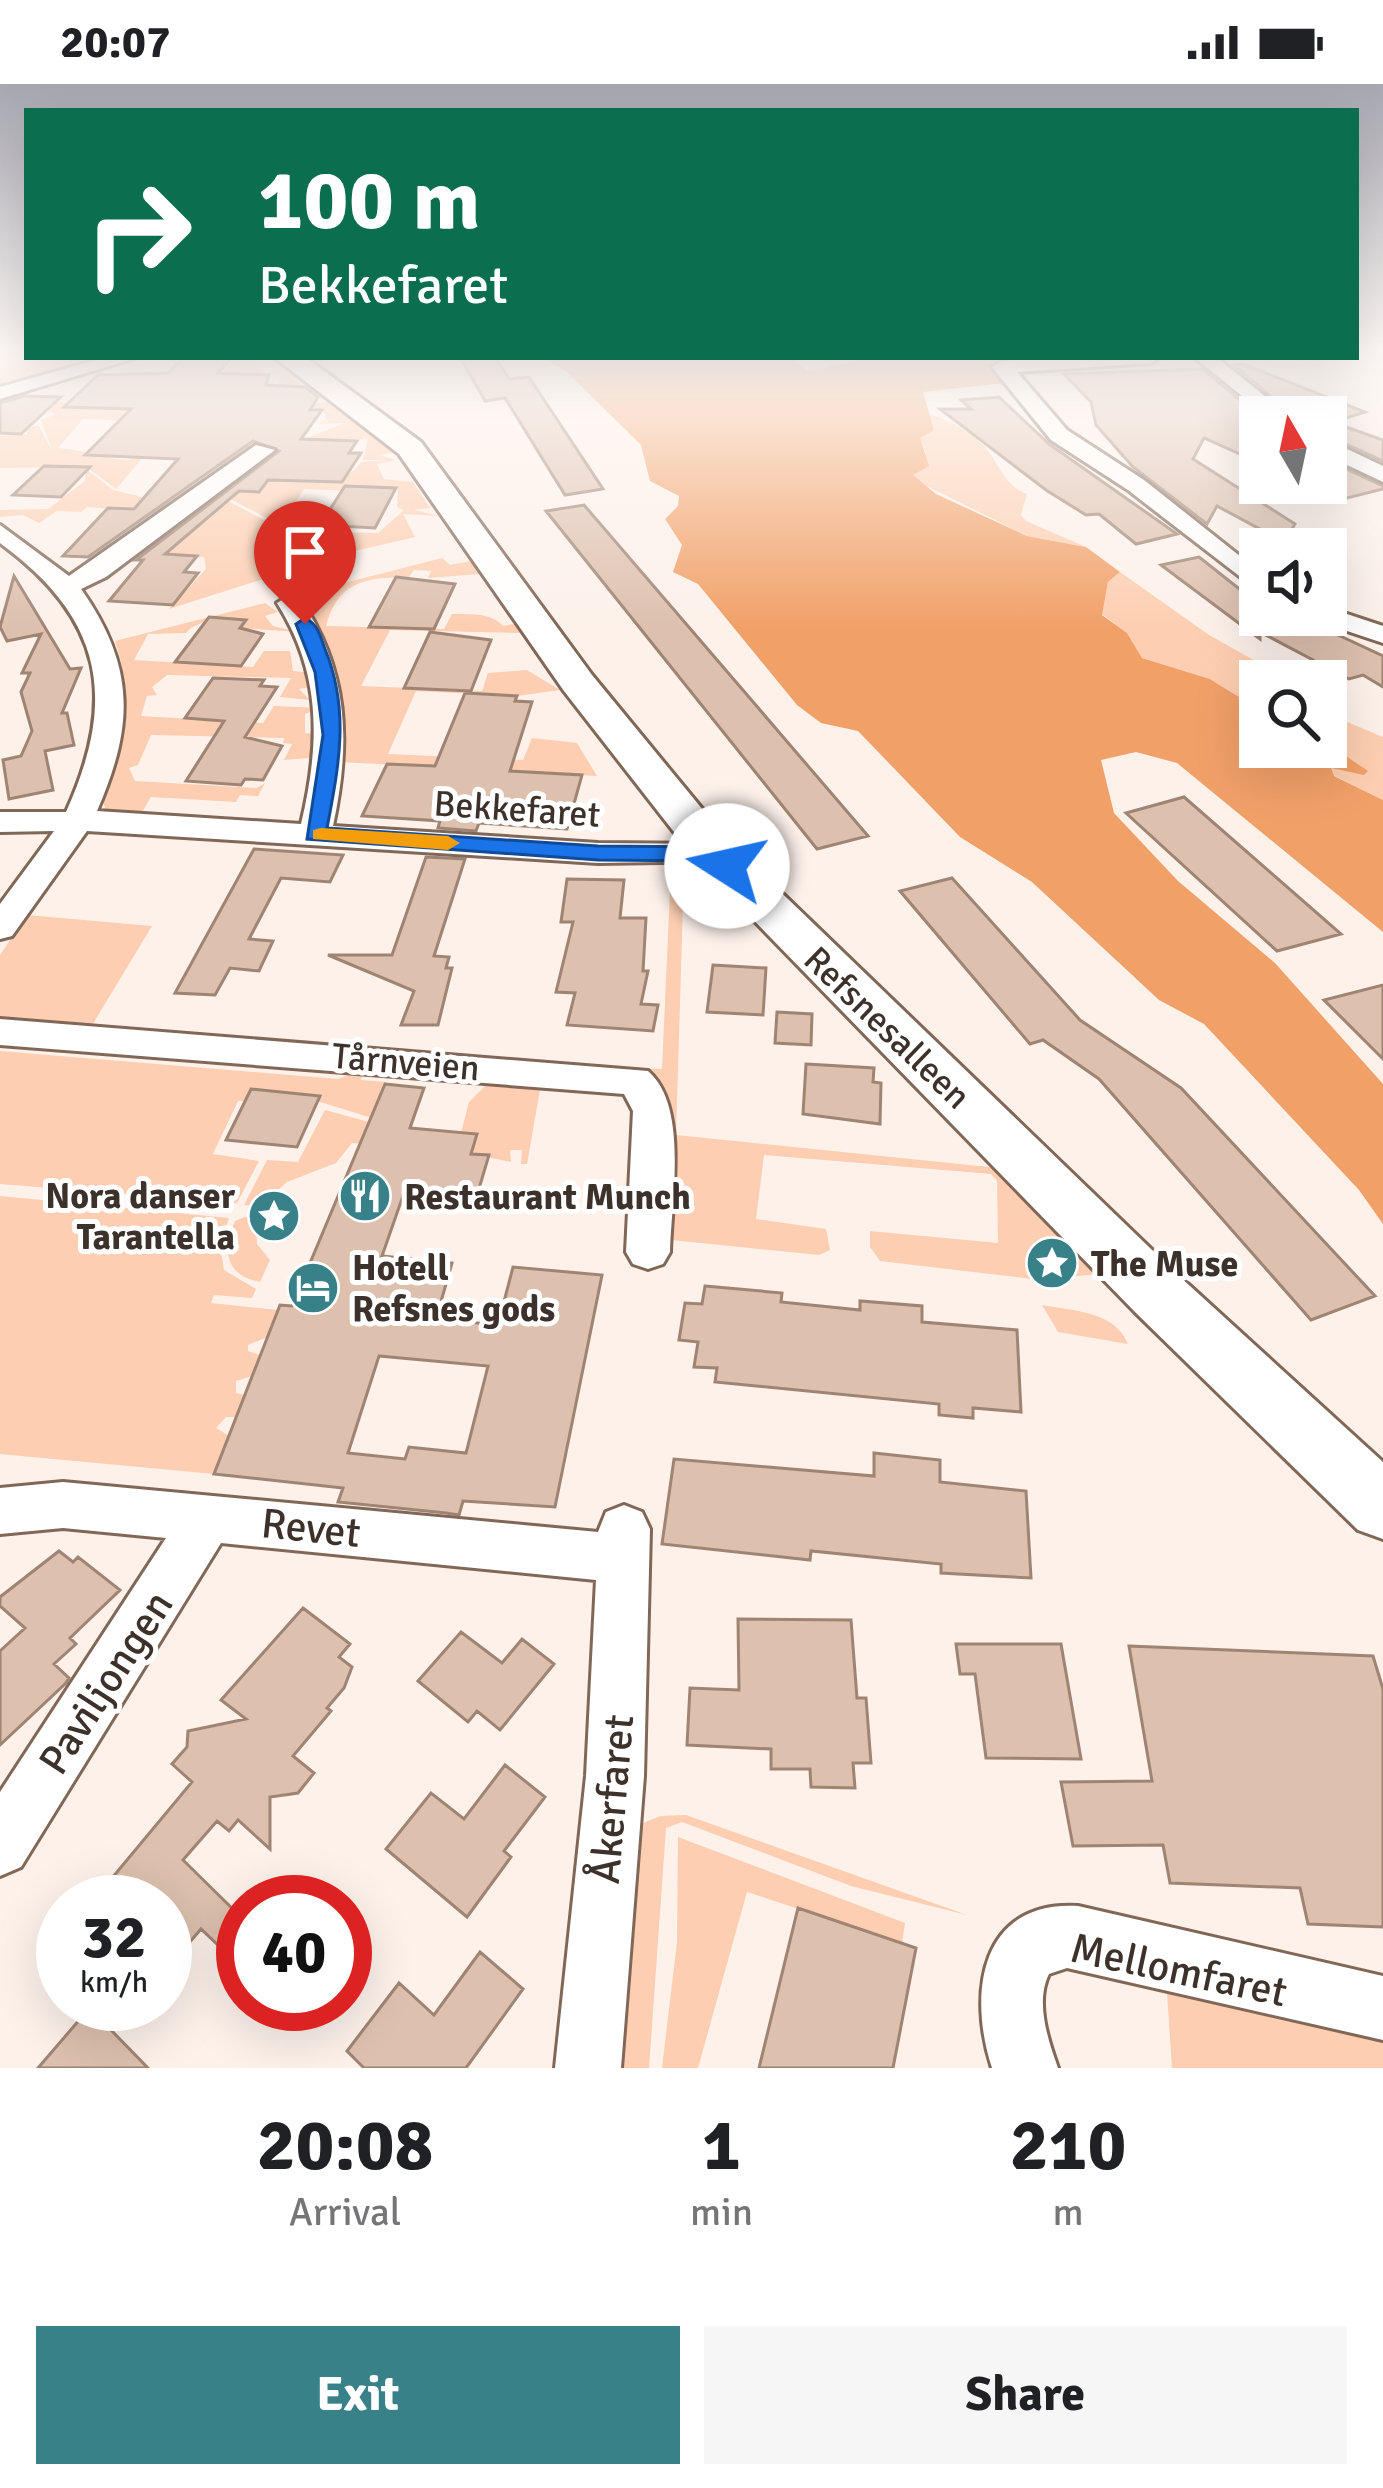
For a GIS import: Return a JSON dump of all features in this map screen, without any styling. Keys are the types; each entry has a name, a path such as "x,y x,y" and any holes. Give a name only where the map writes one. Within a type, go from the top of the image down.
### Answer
{"street":[{"name":"Refsnesalleen","path":"404,443 578,683 715,854 1157,1294 1383,1507"},
{"path":"1071,443 1136,485 1239,567"},
{"path":"65,587 97,572 264,450"},
{"path":"1347,457 1383,475"},
{"path":"0,532 65,587 102,640 114,703 108,742 77,821 0,928"},
{"path":"290,603 317,649 332,706 332,765 315,834"},
{"path":"1347,622 1383,634"},
{"name":"Bekkefaret","path":"0,822 77,821 598,853 715,854"},
{"name":"Tårnveien","path":"0,1031 634,1082 651,1098 653,1111 648,1252"},
{"name":"Revet","path":"0,1510 62,1505 623,1543"},
{"name":"Paviljongen","path":"0,1846 209,1517"},
{"name":"Åkerfaret","path":"588,2068 615,1776 623,1543"},
{"name":"Mellomfaret","path":"1025,2068 1008,1996 1013,1972 1023,1955 1067,1937 1308,1996 1383,2008"}],"shaded area":[{"path":"0,443 48,443 52,450 49,443 63,443 58,448 130,460 139,452 134,443 252,443 239,467 218,466 233,455 145,455 116,489 81,463 85,467 0,468"},
{"path":"367,443 385,443 395,452 379,455 396,460 377,464 384,479 413,482 430,508 414,510 439,516 403,514 415,537 338,555 215,491 259,462 252,472 325,482 339,479 361,462 388,460 363,460","holes":["398,488 397,507 404,510 378,533 315,532 311,526 281,524 304,489"]},
{"path":"639,443 921,443 929,466 913,475 936,494 1027,536 1086,547 1120,572 1108,582 1102,615 1127,633 1142,658 1210,679 1239,697 1239,768 1331,768 1334,776 1383,800 1383,932 1177,763 1136,752 1101,760 1114,813 1178,881 1275,963 1383,1084 1383,1224 1359,1190 1204,1024 1159,1000 1032,882 960,837 858,731 821,723 797,705 698,584 673,572 682,545 665,519 678,506 679,496 650,481"},
{"path":"921,443 980,443 1007,479 1027,494 1021,515 1026,521 1086,547 1027,536 915,480 913,474 926,453"},
{"path":"86,469 113,490 183,507 172,514 87,507 81,512 57,511 39,523 23,515 0,517 0,510 48,509 85,481"},
{"path":"213,493 332,557 169,609 206,569 204,557 129,552"},
{"path":"442,558 450,565 470,561 480,574 428,578 431,571 414,570 408,578 367,581 346,591 326,626 444,629 452,614 466,614 487,616 503,626 514,624 520,633 390,630 361,686 482,691 488,673 527,670 560,690 517,696 416,691 388,754 523,760 532,738 577,743 597,776 341,762 341,696 301,594"},
{"path":"1120,572 1209,635 1254,660 1239,660 1239,697 1210,679 1142,658 1127,633 1102,614 1108,582"},
{"path":"265,603 278,612 265,616 273,626 299,632 240,628 244,620 213,621 186,633 148,634 134,660 253,667 264,651 290,651 293,671 314,673 317,686 299,689 310,700 280,697 291,678 167,675 152,687 157,695 147,696 141,716 263,723 274,706 320,708 305,714 305,733 322,734 312,741 310,758 284,760 292,744 283,743 284,738 151,735 138,765 129,768 135,781 257,788 265,783 258,796 240,795 236,802 151,797 140,816 106,810 103,789 125,707 115,641"},
{"path":"1347,722 1383,737 1383,800 1333,775 1330,768 1361,766 1347,756"},
{"path":"1347,756 1368,771 1364,775 1331,768 1347,768"},
{"path":"671,868 684,871 676,1135 999,1168 1100,1274 1045,1279 1049,1271 1063,1266 1059,1249 1045,1257 1041,1280 880,1261 870,1247 870,1231 998,1243 997,1181 991,1174 764,1155 756,1219 826,1229 830,1250 819,1255 671,1240 628,1068 662,1069"},
{"path":"27,915 152,926 91,1027 0,1020 0,955"},
{"path":"0,1051 338,1079 366,1068 361,1080 386,1082 372,1118 317,1101 318,1096 251,1089 245,1101 238,1101 213,1154 259,1161 237,1203 0,1184"},
{"path":"492,1079 541,1084 527,1164 521,1164 522,1150 510,1150 511,1162 471,1154 477,1134 461,1133 469,1102"},
{"path":"325,1110 376,1124 376,1145 352,1143 336,1163 287,1182 259,1207 244,1205 267,1160 298,1162"},
{"path":"0,1196 229,1218 220,1246 224,1270 256,1289 252,1298 214,1295 211,1303 278,1310 268,1337 248,1345 248,1351 260,1355 252,1376 236,1381 236,1393 245,1395 236,1417 226,1417 216,1428 229,1436 214,1474 0,1454"},
{"path":"255,1218 257,1244 270,1260 260,1282 239,1274 230,1260 235,1221"},
{"path":"1042,1305 1103,1319 1128,1344 1058,1332"},
{"path":"686,1815 967,1915 851,1886 682,1822 666,1828 649,2068 617,2068 635,1837 641,1824 660,1816"},
{"path":"678,1837 905,1923 902,1943 747,1892 698,2068 662,2068 677,1942"},
{"path":"1166,1978 1383,2026 1383,2068 1172,2068"}],"building":[{"path":"97,443 251,443 88,557 63,556 108,508 134,509 178,459 85,455"},
{"path":"257,443 356,443 349,453 361,453 342,482 268,480 259,492 239,491 165,554 197,556 184,572 198,573 173,605 109,601 143,560 136,560 279,451"},
{"path":"533,443 572,443 603,489 565,495"},
{"path":"984,443 1047,443 1177,534 1136,544 1099,514 1086,515"},
{"path":"1111,443 1202,443 1193,459 1239,488 1239,504 1264,504 1295,524 1293,528 1258,528 1217,506 1207,524 1133,467"},
{"path":"1214,443 1239,443 1239,454"},
{"path":"1347,443 1383,443 1383,461 1347,445"},
{"path":"44,466 90,467 61,497 13,495"},
{"path":"1347,470 1383,486 1347,498"},
{"path":"345,486 396,488 375,528 320,525"},
{"path":"584,505 868,836 817,849 546,511"},
{"path":"1199,557 1239,589 1239,623 1161,565"},
{"path":"14,576 70,669 81,668 62,713 67,713 74,745 45,751 53,790 9,799 3,760 21,756 32,731 21,692 30,673 22,673 41,634 7,641 0,627"},
{"path":"396,577 455,584 434,629 369,627"},
{"path":"209,617 246,620 240,628 263,634 241,666 175,662"},
{"path":"430,632 491,640 471,691 404,688"},
{"path":"1268,636 1340,636 1383,656 1383,687 1363,675 1347,678 1347,660 1313,660"},
{"path":"213,678 264,680 260,686 277,687 245,737 282,746 263,780 245,779 241,785 186,781 224,721 185,718"},
{"path":"465,693 517,696 515,701 532,702 510,771 582,775 567,829 479,823 476,831 438,828 440,821 362,816 387,764 435,766"},
{"path":"1184,797 1341,934 1277,951 1126,813"},
{"path":"254,849 343,855 330,882 281,878 249,939 273,941 259,971 230,968 215,995 175,993"},
{"path":"426,857 465,859 434,956 449,957 446,968 452,968 438,1025 401,1025 414,991 328,955 392,955"},
{"path":"952,878 1080,1020 1181,1088 1375,1296 1311,1320 1099,1079 1043,1040 1030,1044 900,891"},
{"path":"567,879 624,880 620,918 646,918 643,971 648,971 641,1004 658,1005 653,1031 567,1025 575,993 556,992 573,922 561,922"},
{"path":"713,965 766,968 763,1015 707,1012"},
{"path":"1383,985 1383,1059 1324,1000"},
{"path":"777,1012 812,1014 811,1045 775,1043"},
{"path":"806,1064 874,1068 873,1082 881,1083 880,1124 803,1114"},
{"path":"385,1084 424,1088 410,1128 477,1134 471,1154 489,1155 476,1199 404,1193 382,1256 452,1263 436,1319 498,1325 513,1267 602,1275 555,1507 463,1501 459,1515 338,1502 343,1488 214,1474 280,1305 292,1306","holes":["379,1356 488,1366 466,1453 409,1447 405,1459 348,1453"]},
{"path":"251,1089 320,1096 297,1147 226,1140"},
{"path":"705,1286 782,1293 781,1302 860,1310 860,1301 922,1306 922,1322 1017,1330 1021,1412 973,1408 973,1418 939,1415 939,1404 715,1382 717,1368 694,1367 698,1342 679,1340 685,1303 702,1304"},
{"path":"874,1453 940,1460 940,1482 1026,1491 1031,1578 941,1573 941,1564 811,1551 810,1560 662,1544 674,1459 874,1476"},
{"path":"59,1551 73,1562 78,1557 120,1590 70,1638 76,1644 54,1664 69,1678 66,1683 0,1745 0,1651 25,1628 0,1606 0,1597"},
{"path":"303,1608 350,1644 339,1657 352,1667 344,1688 293,1756 314,1773 298,1793 270,1797 270,1849 238,1820 229,1831 217,1821 183,1860 216,1892 216,1943 201,1929 192,1940 192,1875 114,1875 192,1782 172,1764 187,1747 188,1731 246,1719 221,1700"},
{"path":"738,1619 851,1620 857,1698 866,1698 871,1763 853,1763 855,1788 811,1787 810,1769 771,1769 771,1749 687,1745 690,1688 739,1690"},
{"path":"461,1632 502,1663 522,1639 554,1664 500,1730 477,1711 468,1722 418,1681"},
{"path":"956,1644 1061,1644 1081,1759 986,1758 975,1674 960,1674"},
{"path":"1129,1646 1373,1656 1383,1689 1383,1927 1308,1924 1300,1888 1170,1883 1163,1845 1073,1846 1061,1782 1152,1781"},
{"path":"505,1765 545,1797 504,1851 511,1857 467,1917 386,1849 431,1793 464,1819"},
{"path":"798,1908 916,1948 893,2068 759,2068"},
{"path":"480,1952 523,1989 466,2068 364,2068 347,2051 362,2031 372,2031 372,2018 399,1983 434,2015"},
{"path":"70,2031 112,2031 148,2068 38,2068"}],"slow traffic":[{"path":"321,834 448,843"}],"place":[{"name":"Restaurant Munch","path":"365,1196"},
{"name":"Nora danser Tarantella","path":"274,1216"},
{"name":"The Muse","path":"1052,1263"},
{"name":"Hotell Refsnes gods","path":"313,1288"}],"route":[{"path":"305,624 325,672 334,735 332,765 315,834 598,853 715,854 727,866"}]}
